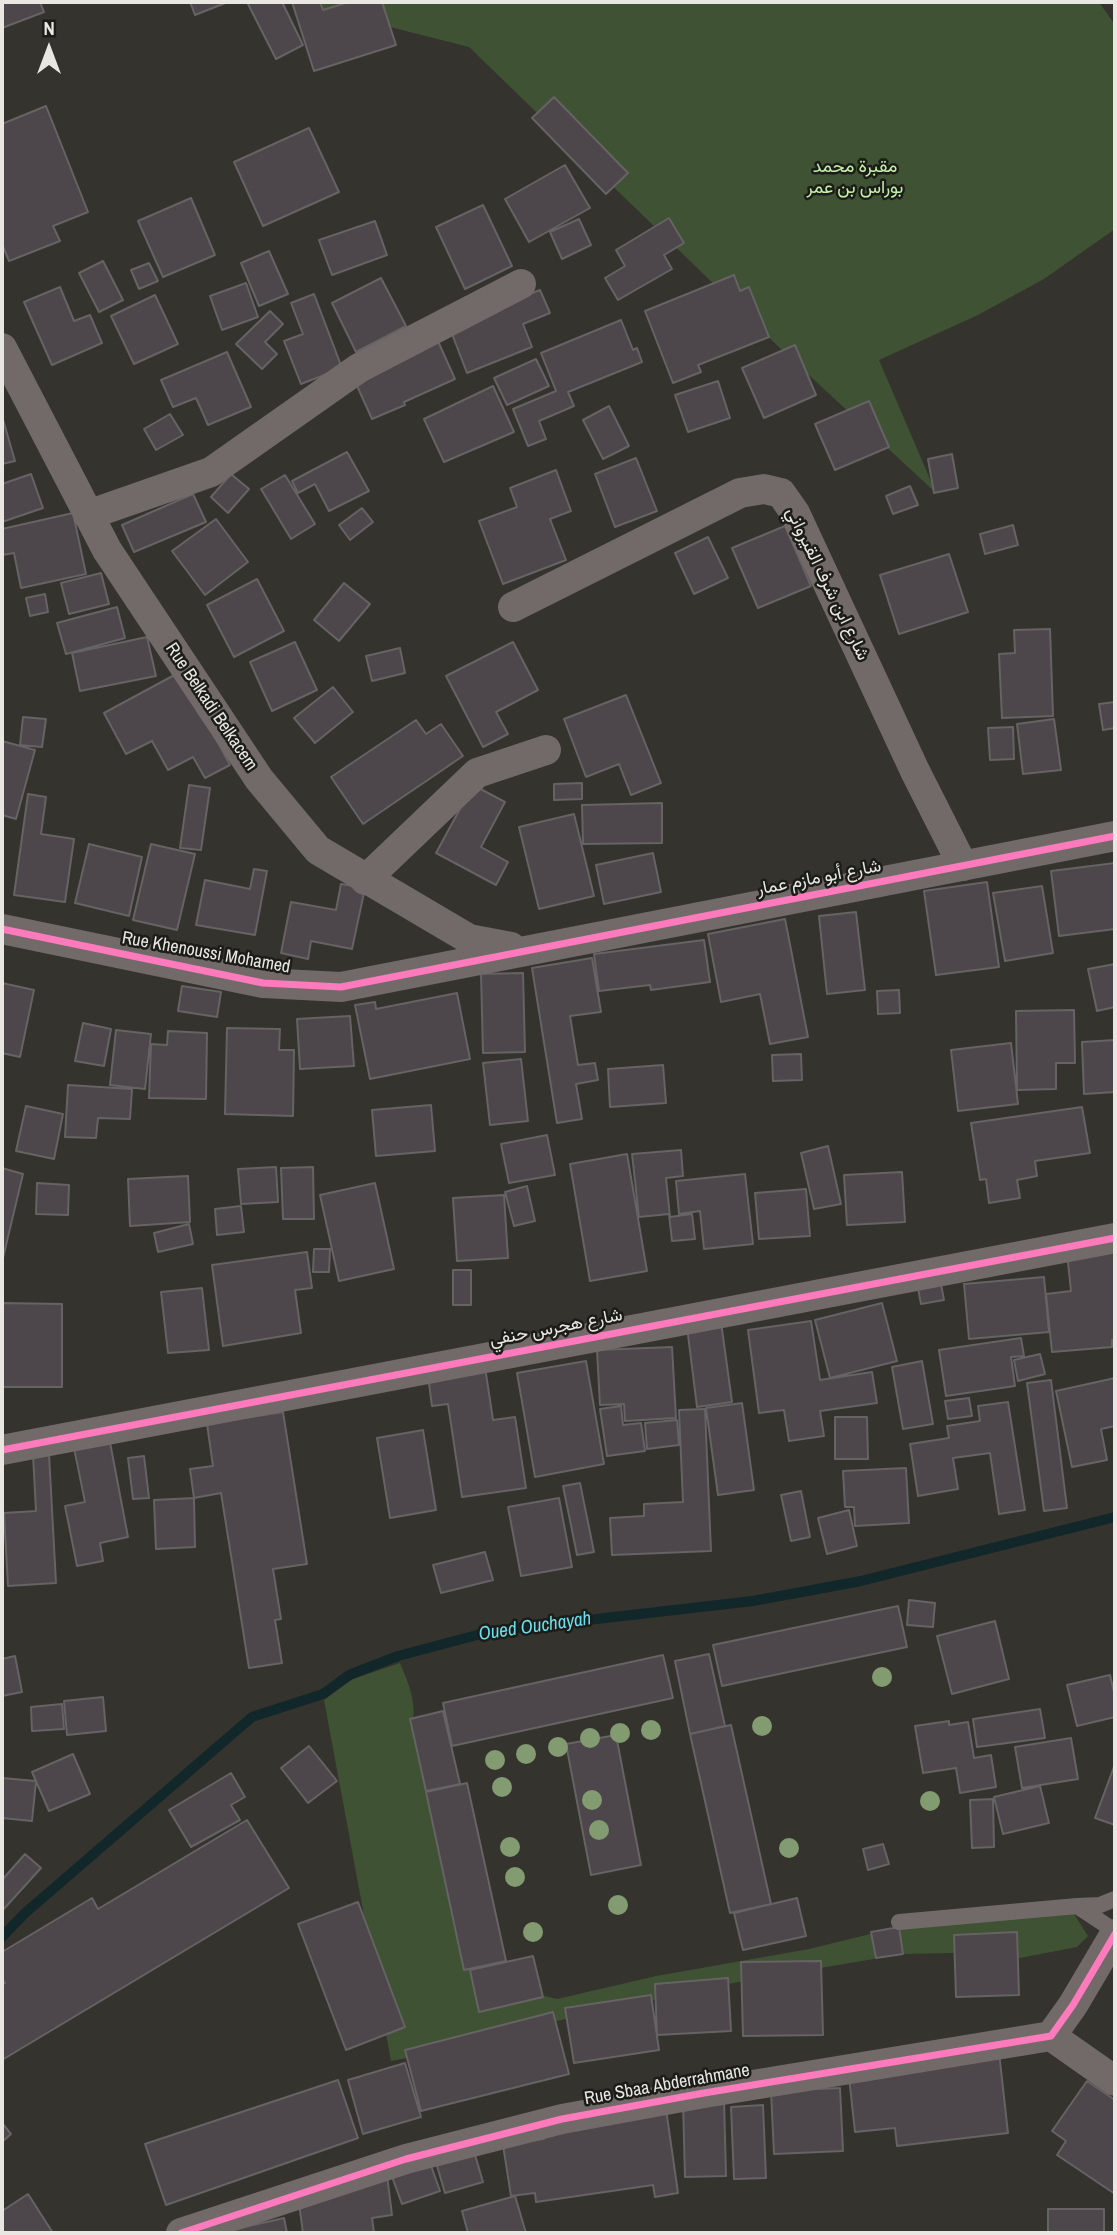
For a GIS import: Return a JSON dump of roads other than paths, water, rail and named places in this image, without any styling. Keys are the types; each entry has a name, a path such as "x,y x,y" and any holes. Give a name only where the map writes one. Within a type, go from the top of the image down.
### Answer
{"street":[{"path":"88,515 211,472 359,368 521,284"},
{"name":"Rue Belkadi Belkacem","path":"2,348 107,550 259,779 318,850 469,939 529,951"},
{"name":"شارع ابن شرف القيرواني","path":"513,607 740,493 764,489 781,493 794,513 915,771 963,866"},
{"path":"365,880 477,773 546,750"},
{"name":"شارع أبو مازم عمار","path":"529,951 1115,836"},
{"name":"Rue Khenoussi Mohamed","path":"2,929 263,983 341,987 529,951"},
{"name":"شارع هجرس حنفي","path":"2,1450 1115,1238"},
{"path":"1115,1933 1073,2005 1051,2036 1115,2081"},
{"name":"Rue Sbaa Abderrahmane","path":"181,2233 406,2159 562,2119 1051,2036"}],"lane":[{"path":"899,1922 1100,1905 1115,1899"},
{"path":"1077,1906 1115,1933"}],"waterway":[{"name":"Oued Ouchayah","path":"2,1937 24,1914 252,1717 323,1694 349,1675 398,1656 492,1631 753,1601 861,1581 1115,1517"}],"park label":[{"name":"مقبرة محمد بوراس بن عمر","path":"855,177"}]}
